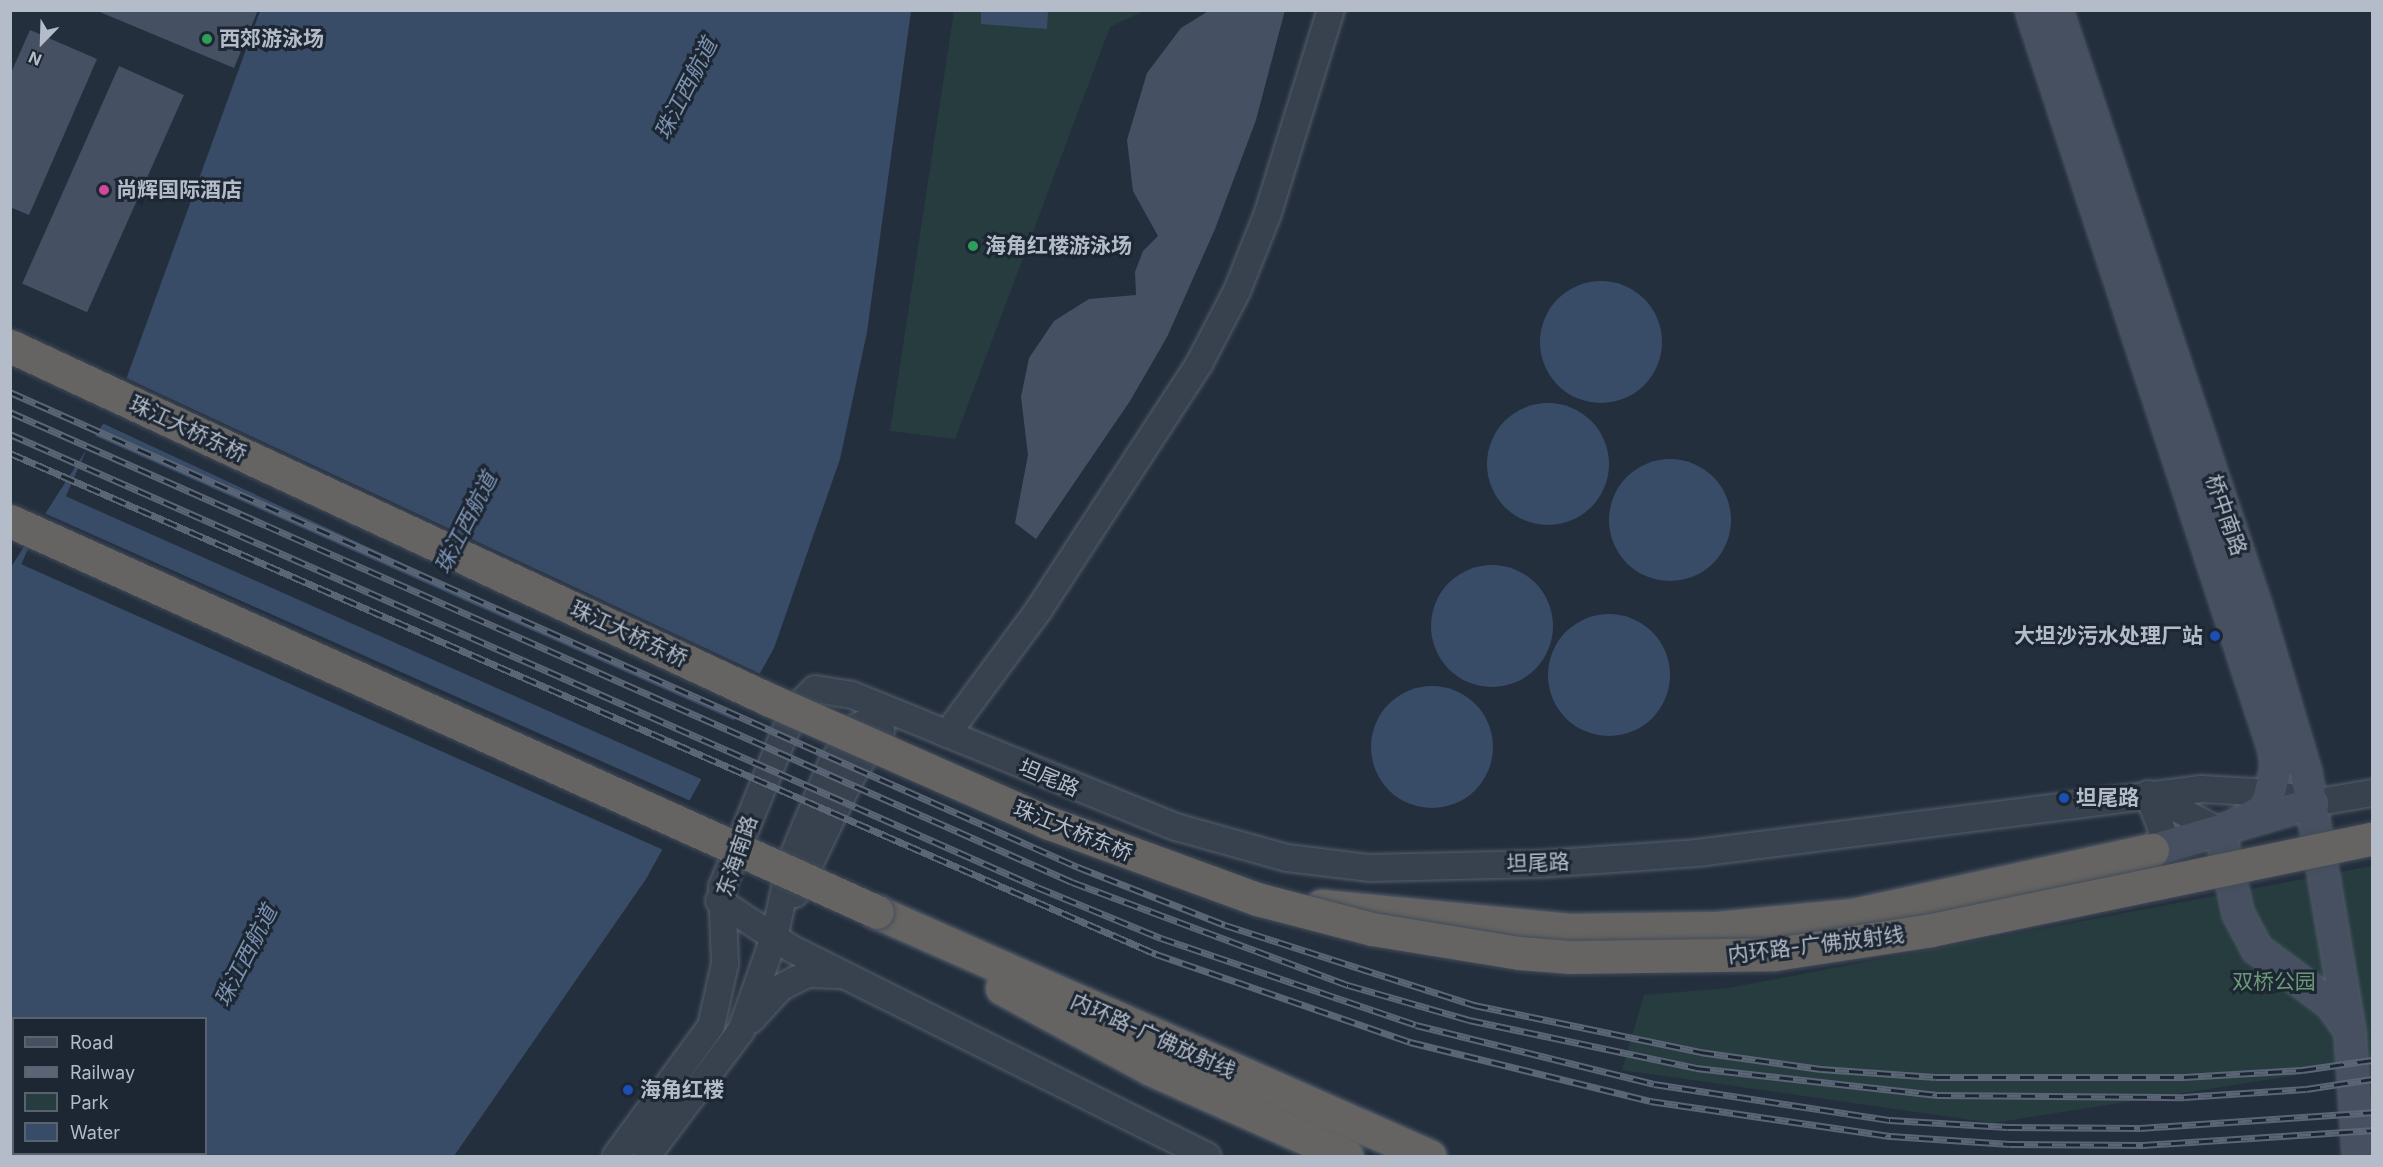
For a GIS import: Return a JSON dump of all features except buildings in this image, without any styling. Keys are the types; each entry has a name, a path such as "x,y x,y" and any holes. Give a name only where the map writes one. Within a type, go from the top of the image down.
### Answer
{"highway":[{"name":"珠江大桥东桥","path":"10,346 922,767 1111,848 1257,899"},
{"path":"11,521 877,912 1057,1020 1151,1069 1346,1156"},
{"name":"内环路-广佛放射线","path":"1257,899 1381,931 1520,953 1707,958 1775,954 1931,930 2373,839"},
{"path":"1257,899 1501,925 1670,931 1782,924 1955,896 2152,850"},
{"name":"内环路-广佛放射线","path":"877,912 1429,1156"}],"main road":[{"name":"桥中南路","path":"2031,10 2110,263 2269,729 2276,768 2272,793"},
{"name":"桥中南路","path":"2057,10 2257,608 2313,803 2350,1031 2358,1156"},
{"path":"2221,832 2261,811 2272,793"},
{"path":"2152,850 2221,832 2313,803"},
{"path":"2221,832 2238,913 2257,949 2331,1004 2350,1031"}],"street":[{"path":"947,735 1038,611 1199,364 1237,291 1268,213 1331,10"},
{"name":"东海南路","path":"616,1156 711,1026 726,964 719,901 777,750 806,696 815,689 836,690 947,735"},
{"path":"741,1031 774,938 862,759 896,713"},
{"name":"坦尾路","path":"947,735 1176,827 1287,858 1370,868 1676,855 1909,829 2148,794 2201,789 2272,793 2313,803"},
{"path":"2148,794 2221,832"},
{"path":"2148,794 2164,835 2152,850"},
{"path":"2313,803 2373,794"},
{"path":"719,901 774,938 845,976 1207,1156"},
{"path":"646,1156 741,1031 780,988 808,974 845,976"}],"green space":[{"name":"海角红楼游泳场","path":"954,11 1144,11 1110,27 955,439 890,431"},
{"name":"双桥公园","path":"2372,866 2372,1074 2335,1069 1993,1123 1622,1070 1644,995 1728,988"}],"water":[{"name":"珠江西航道","path":"260,11 911,11 867,332 840,459 774,648 646,879 454,1156 11,1156 11,567 119,399"},
{"path":"981,11 1048,11 1047,29 981,24"},
{"path":"1601,281 1624,286 1644,299 1657,319 1662,342 1657,365 1644,385 1624,398 1601,403 1578,398 1558,385 1545,365 1540,342 1545,319 1558,299 1578,286"},
{"path":"1548,403 1571,408 1591,421 1604,441 1609,464 1604,487 1591,507 1571,520 1548,525 1525,520 1505,507 1492,487 1487,464 1492,441 1505,421 1525,408"},
{"path":"1670,459 1693,464 1713,477 1726,497 1731,520 1726,543 1713,563 1693,576 1670,581 1647,576 1627,563 1614,543 1609,520 1614,497 1627,477 1647,464"},
{"path":"1492,565 1515,570 1535,583 1548,603 1553,626 1548,649 1535,669 1515,682 1492,687 1469,682 1449,669 1436,649 1431,626 1436,603 1449,583 1469,570"},
{"path":"1609,614 1632,619 1652,632 1665,652 1670,675 1665,698 1652,718 1632,731 1609,736 1586,731 1566,718 1553,698 1548,675 1553,652 1566,632 1586,619"},
{"path":"1432,686 1455,691 1475,704 1488,724 1493,747 1488,770 1475,790 1455,803 1432,808 1409,803 1389,790 1376,770 1371,747 1376,724 1389,704 1409,691"}],"pier":[{"path":"124,377 763,675 741,721 102,423"},
{"path":"93,435 736,721 709,783 66,496"},
{"path":"44,513 692,801 669,853 21,564"}],"railway":[{"path":"10,392 1078,867 1225,925 1474,1005 1700,1052 1821,1069 1936,1077 2184,1077 2302,1070 2372,1060"},
{"path":"10,412 1072,882 1348,985 1469,1020 1696,1068 1937,1095 2184,1097 2306,1089 2372,1079"},
{"path":"10,434 1037,887 1161,938 1416,1025 1654,1084 1890,1120 2008,1127 2140,1128 2372,1112"},
{"path":"10,453 1156,954 1410,1042 1650,1101 1891,1136 2010,1144 2143,1145 2372,1130"}],"place":[{"name":"西郊游泳场","path":"207,39"},
{"name":"尚辉国际酒店","path":"104,190"},
{"name":"海角红楼游泳场","path":"973,246"},
{"name":"大坦沙污水处理厂站","path":"2215,636"},
{"name":"坦尾路","path":"2064,798"},
{"name":"海角红楼","path":"628,1090"}]}
